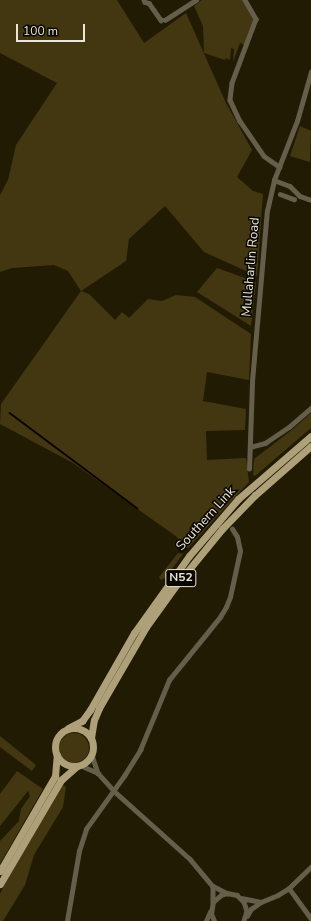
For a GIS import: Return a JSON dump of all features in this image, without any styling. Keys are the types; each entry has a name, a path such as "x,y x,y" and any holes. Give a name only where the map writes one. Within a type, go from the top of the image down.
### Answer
{"main road":[{"name":"Southern Link","path":"68,728 82,721 90,710 134,633 188,556 238,499 311,436"},
{"name":"Southern Link","path":"91,738 94,720 99,708 146,627 176,584 222,529 254,495 311,446"},
{"path":"68,728 79,728 84,730 91,738"},
{"name":"N52","path":"0,871 55,776 56,739 60,733 68,728"},
{"name":"N52","path":"91,738 94,746 92,755"},
{"path":"56,754 65,764 79,765"},
{"path":"0,884 60,780 79,765 85,763 92,755"}],"street":[{"path":"148,1 158,17 161,20 165,20 196,0"},
{"path":"245,0 256,19 232,83 230,100 240,121 264,156 280,167"},
{"name":"Mullaharlin Road","path":"249,469 252,381 267,211 274,180 297,121 311,72"},
{"path":"274,180 289,186 300,196 311,200"},
{"path":"286,196 289,186"},
{"path":"280,194 294,199"},
{"path":"250,447 265,443 289,428 311,408"},
{"path":"67,921 82,840 93,818 114,791 140,750 162,692 169,680 220,617 226,607 231,593 240,551 237,537 232,529"},
{"path":"92,755 98,773 114,791 190,859 213,886 226,893 261,902"},
{"path":"79,765 98,773"},
{"path":"244,921 251,909 261,902 278,896 289,888 311,867"},
{"path":"206,921 213,902 213,886"},
{"path":"289,888 311,918"},
{"path":"213,902 226,893"},
{"path":"241,898 246,906 247,916"},
{"path":"211,908 214,921"}],"shaded area":[{"path":"0,0 117,0 144,43 186,13 226,103 252,150 237,177 253,191 263,194 257,276 204,252 165,206 129,239 126,261 81,291 68,271 54,265 12,268 0,272 0,195 8,180 16,145 57,83 0,53"},
{"path":"202,0 244,0 254,18 244,45 240,43 233,62 234,49 231,48 230,60 226,58 225,60 204,53 203,26 194,6"},
{"path":"300,126 311,131 310,162 290,156"},
{"path":"217,268 256,282 251,326 197,292"},
{"path":"81,291 89,294 115,320 122,312 129,318 148,299 162,301 176,295 195,297 251,334 249,380 207,372 203,401 246,409 245,430 206,431 207,460 246,458 249,482 188,548 179,541 177,537 73,463 0,424 1,404"},
{"path":"311,413 311,428 255,476 253,475 254,459"},
{"path":"178,553 183,554 166,577 161,580 159,577"},
{"path":"74,733 85,737 89,748 85,759 74,763 63,759 59,748 63,737"},
{"path":"0,736 36,765 32,771 0,747"},
{"path":"17,771 43,789 0,864 0,841 19,821 21,809 30,796 28,791 0,826 0,794"},
{"path":"63,785 66,787 63,807 34,855 25,885 3,921 0,921 0,894 6,881"}],"waterway":[{"path":"10,413 137,508"}]}
